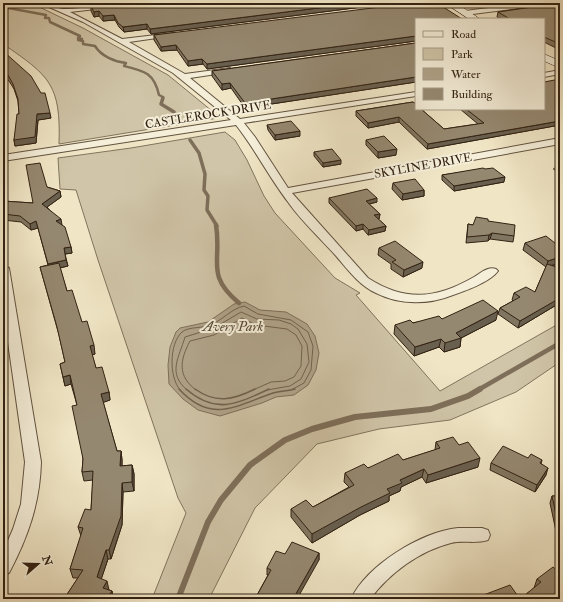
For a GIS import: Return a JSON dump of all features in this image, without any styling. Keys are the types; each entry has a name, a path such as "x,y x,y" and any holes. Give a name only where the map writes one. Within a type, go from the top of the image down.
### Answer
{"main road":[{"path":"450,3 473,18"},
{"path":"545,58 560,65"}],"street":[{"path":"43,3 121,41 184,76 238,122 252,139 286,191 364,280 375,290 386,296 410,300 450,294 477,281 492,271"},
{"path":"61,11 130,3"},
{"path":"465,13 519,4 542,3"},
{"path":"121,41 179,33"},
{"path":"184,76 236,69"},
{"path":"545,74 560,72"},
{"name":"CASTLEROCK DRIVE","path":"3,158 415,94"},
{"name":"SKYLINE DRIVE","path":"286,191 560,141"},
{"path":"3,268 33,462 33,485 27,516 18,540 3,568"},
{"path":"360,599 368,588 389,567 419,548 452,536 482,535"}],"lane":[{"path":"560,168 556,169 560,172"}],"green space":[{"path":"3,3 31,3 83,28 168,75 217,115 218,118 59,144 58,108 55,95 49,84 42,74 32,65 3,44"},
{"name":"Avery Park","path":"225,132 235,140 247,160 264,196 275,213 335,278 360,293 356,295 440,391 560,323 560,362 516,392 450,420 379,429 317,444 255,508 209,599 152,599 186,513 178,498 76,190 60,189 58,158 131,148"}],"water":[{"path":"245,302 260,310 286,312 307,324 315,336 319,353 316,370 308,385 294,395 276,397 220,416 198,410 183,399 169,384 168,365 170,347 176,332 180,328 208,322 234,304"}],"building":[{"path":"121,3 358,3 150,29 147,24 123,27 118,23 114,15 103,16 99,11 94,12 91,6"},
{"path":"413,3 437,3 460,18 415,18 415,36 207,64 202,59 188,61 176,45 161,47 154,35"},
{"path":"560,3 560,44 545,37 545,18 508,18 498,12"},
{"path":"415,43 415,77 245,103 230,83 222,84 212,71"},
{"path":"3,51 31,76 41,93 45,93 50,113 37,114 35,137 14,140 17,114 19,114 18,99 13,84 8,75 3,71"},
{"path":"560,79 560,121 428,144 399,117 368,123 356,111 413,102 415,103 415,110 422,110 444,129 484,123 467,110 545,110 545,82"},
{"path":"291,121 300,131 275,135 267,125"},
{"path":"384,136 397,149 378,152 366,140"},
{"path":"332,149 341,160 323,163 314,152"},
{"path":"40,163 47,187 60,191 42,204 61,219 56,221 65,227 71,247 64,248 66,260 48,264 36,221 30,224 20,216 3,214 3,201 33,203 26,165"},
{"path":"483,168 493,168 505,177 454,186 442,175"},
{"path":"415,179 424,190 403,194 393,183"},
{"path":"367,189 377,198 366,201 380,214 374,215 386,226 369,230 363,224 356,226 329,198"},
{"path":"476,217 488,219 488,221 515,225 514,236 492,233 489,235 467,237 468,224 473,225"},
{"path":"546,236 560,247 560,257 548,261 525,243"},
{"path":"395,241 423,262 404,270 392,262 396,260 379,248"},
{"path":"59,263 67,291 72,290 82,322 87,321 94,345 90,346 96,368 102,367 109,392 101,394 117,451 121,451 120,466 132,465 132,482 122,483 121,516 109,550 106,550 97,577 107,581 103,588 112,591 106,599 64,599 83,570 70,569 83,528 78,527 85,509 91,510 93,471 82,472 83,459 72,406 77,405 70,375 63,377 60,364 65,362 40,267"},
{"path":"547,264 560,268 560,298 520,321 500,308 520,297 514,293 526,287 535,292"},
{"path":"483,300 498,311 456,333 461,338 445,343 441,339 415,347 395,325 410,320 413,323 439,316 442,319"},
{"path":"453,437 459,445 468,442 480,458 428,475 424,469 400,480 402,483 387,489 390,493 312,534 291,509 306,500 313,507 354,485 345,473 364,464 368,468 398,454 403,460 440,448 436,442"},
{"path":"503,446 528,458 531,454 542,460 540,463 548,468 537,485 491,463"},
{"path":"552,496 560,496 560,532"},
{"path":"292,542 319,553 293,599 250,599 252,595 256,597 271,570 267,568 276,551 285,554"},
{"path":"553,567 560,573 560,599 520,599 541,582 537,579"},
{"path":"510,585 520,599 473,599"}],"waterway":[{"path":"3,7 46,15 45,18 49,18 50,22 80,36 78,38 82,39 78,40 83,41 83,44 95,46 101,53 109,58 126,63 124,66 148,74 154,82 159,95 163,97 162,99"},
{"path":"163,98 161,104 174,112 179,121"},
{"path":"190,140 199,153 205,174 204,190 208,196 207,210 217,226"},
{"path":"216,225 218,276 228,293 239,303"},
{"path":"478,390 560,343"},
{"path":"178,599 208,522 221,500 250,465 285,440 312,429 355,417 431,409 468,396 480,389"}]}
